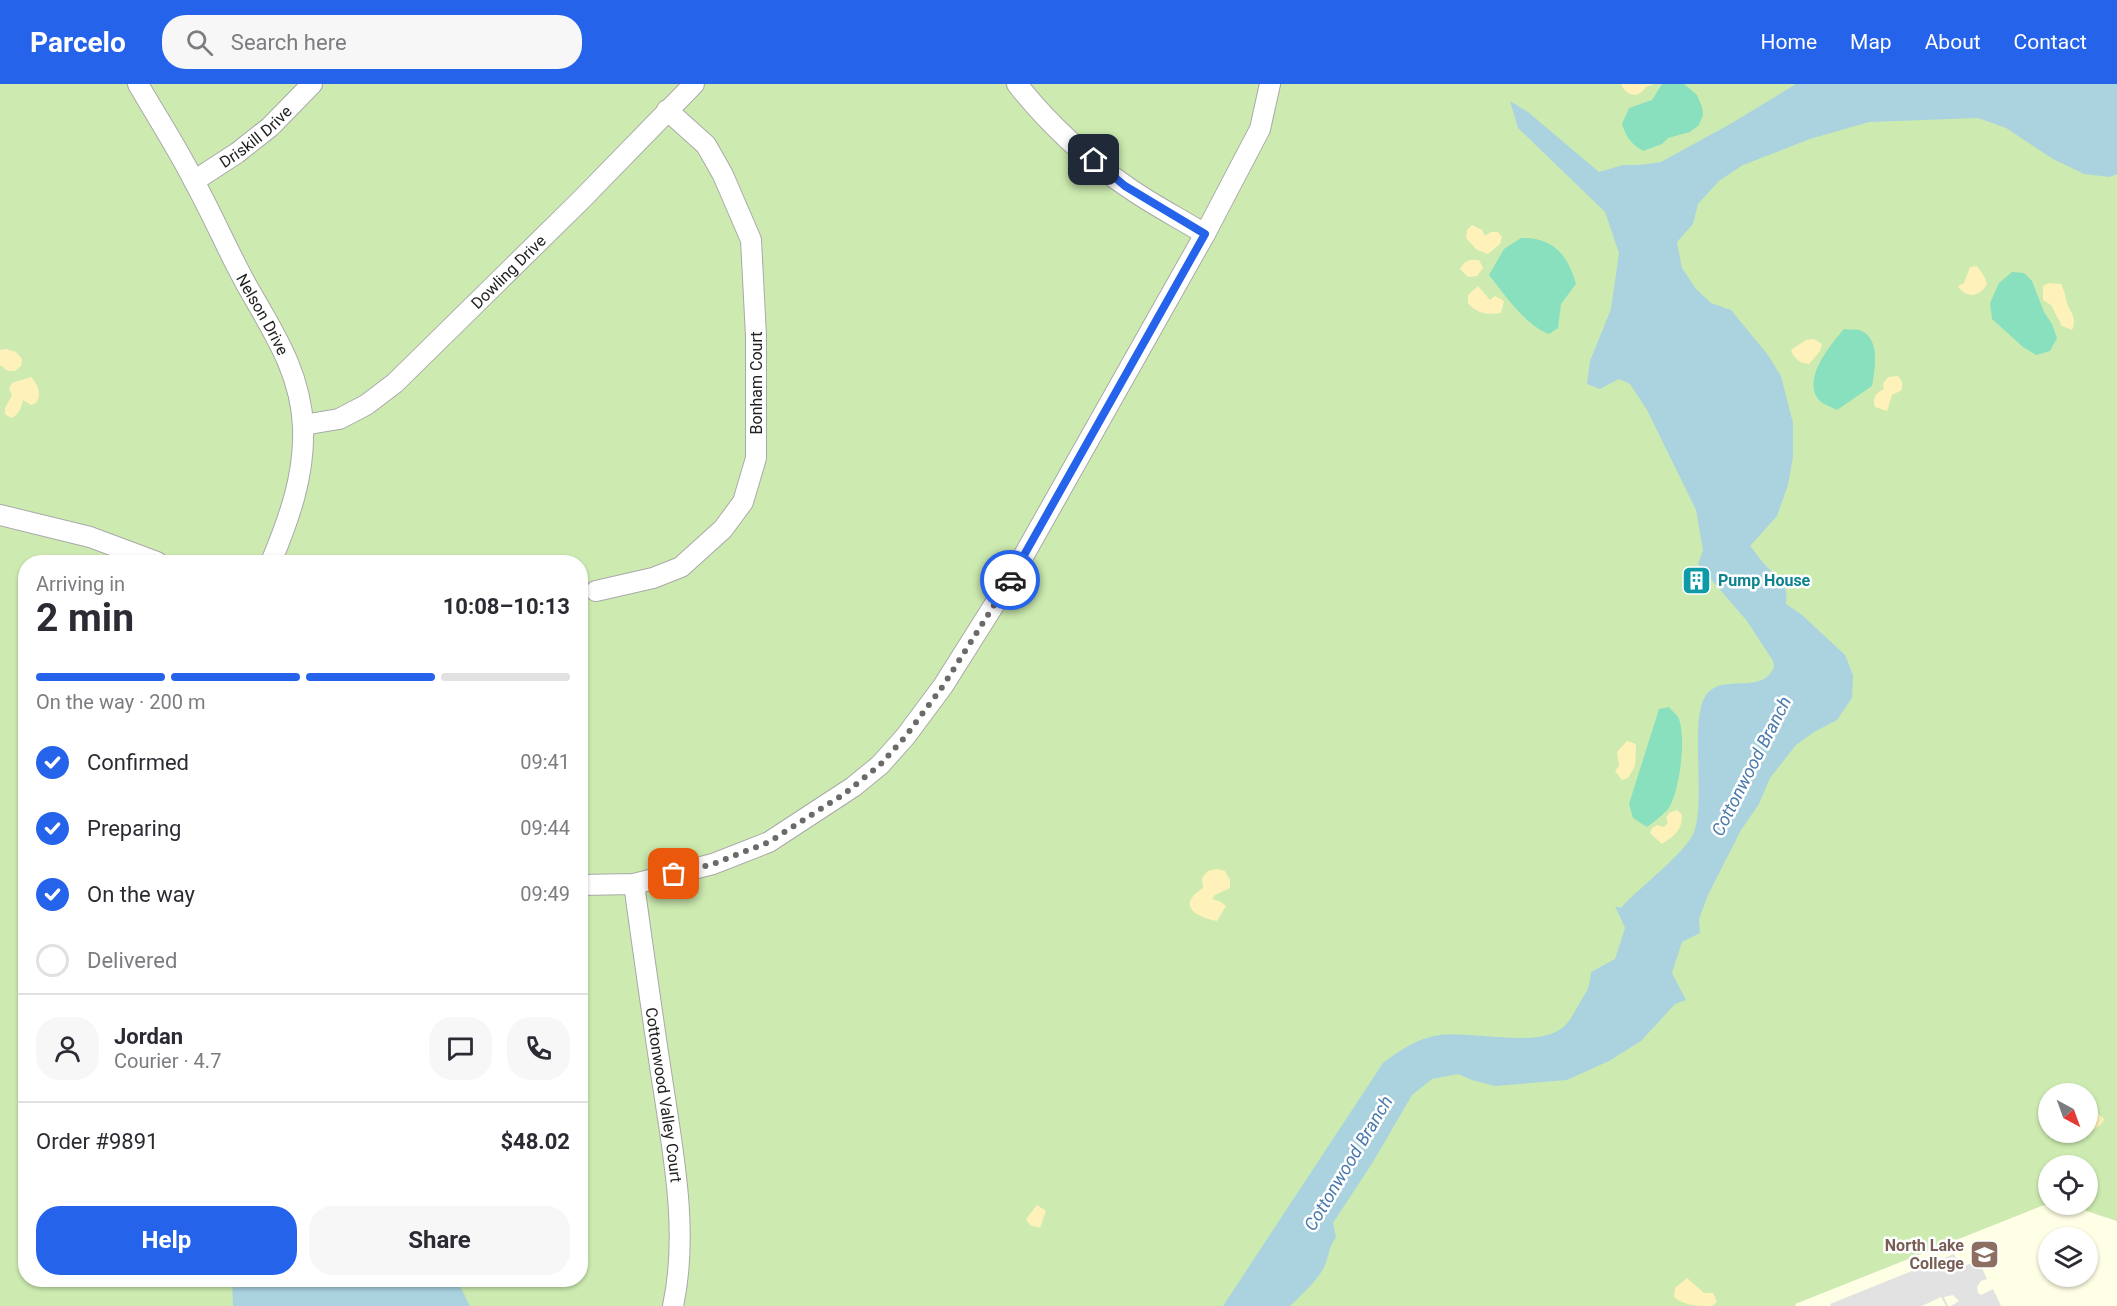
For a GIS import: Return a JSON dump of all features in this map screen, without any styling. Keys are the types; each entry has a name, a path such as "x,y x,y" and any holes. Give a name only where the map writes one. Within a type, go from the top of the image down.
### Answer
{"street":[{"name":"Nelson Drive","path":"138,84 194,180 247,286 284,350 297,391 303,424 303,450 288,524 273,555"},
{"name":"Driskill Drive","path":"194,180 237,153 270,127 312,84"},
{"name":"Dowling Drive","path":"303,424 339,419 366,405 395,383 581,200 694,84"},
{"path":"1017,84 1029,99 1079,148 1125,186 1205,234"},
{"path":"588,885 634,884 713,864 769,842 853,787 880,765 905,737 943,686 1011,578 1205,234 1260,129 1270,84"},
{"name":"Bonham Court","path":"596,591 653,578 681,567 723,529 743,502 756,458 756,336 751,240 723,175 706,145 668,110"},
{"path":"0,515 90,537 138,555"},
{"name":"Cottonwood Valley Court","path":"634,884 673,1154 680,1235 678,1285 673,1306"}],"shaded area":[{"name":"North Lake College","path":"2038,1207 2038,1215 2098,1215 2117,1221 2117,1306 1796,1306 1795,1304"},
{"path":"1954,1254 1960,1267 1979,1261 1987,1279 1981,1281 1977,1287 1978,1293 1981,1295 1993,1289 2001,1306 1951,1306 1959,1301 1953,1295 1944,1297 1948,1306 1941,1297 1922,1306 1831,1306 1830,1304"}],"green space":[{"path":"0,84 2117,84 2117,1221 2098,1215 2098,1155 2038,1155 2038,1207 1795,1304 1796,1306 0,1306"},
{"path":"1662,84 1684,84 1697,95 1703,115 1699,125 1690,132 1668,138 1662,144 1643,151 1630,140 1622,124 1629,108 1652,100"},
{"path":"1521,238 1542,241 1558,250 1569,264 1576,284 1561,304 1558,328 1549,334 1524,317 1489,275 1504,249"},
{"path":"2012,272 2024,273 2032,281 2057,338 2050,351 2036,355 2023,347 1992,319 1990,303 1999,283"},
{"path":"1844,329 1859,330 1871,339 1875,354 1874,371 1872,386 1837,410 1820,401 1813,383 1815,373 1825,353"},
{"path":"1669,707 1678,717 1681,725 1682,749 1679,777 1668,809 1647,827 1633,818 1629,804 1659,709"}],"sand":[{"path":"1621,84 1654,84 1646,87 1640,93 1633,94 1626,91"},
{"path":"1472,225 1482,230 1485,236 1491,232 1498,232 1502,237 1500,244 1488,254 1477,250 1466,238 1467,230"},
{"path":"1470,260 1479,260 1483,268 1477,276 1468,277 1460,269"},
{"path":"1977,266 1987,284 1981,292 1969,295 1958,286 1964,283 1970,267"},
{"path":"2049,283 2061,284 2074,318 2072,330 2062,326 2051,305 2043,300 2043,286"},
{"path":"1478,286 1490,300 1495,296 1504,301 1501,313 1483,313 1468,303 1468,295"},
{"path":"1814,339 1822,344 1820,351 1809,364 1798,360 1791,350 1806,340"},
{"path":"0,350 16,352 22,359 21,366 15,371 8,371 0,365"},
{"path":"1898,376 1902,382 1902,390 1892,395 1887,411 1875,407 1875,396 1884,389 1883,384 1888,377"},
{"path":"31,377 36,383 38,400 31,405 23,400 18,413 11,418 5,414 5,408 12,395 9,389 12,383"},
{"path":"1627,741 1636,744 1635,766 1628,778 1622,780 1615,771 1619,766 1617,752"},
{"path":"1677,810 1682,815 1679,829 1674,836 1662,844 1650,833 1652,828 1657,825 1664,827 1668,823 1666,818 1669,813"},
{"path":"1217,869 1225,871 1230,880 1230,888 1215,895 1212,899 1226,906 1217,921 1196,914 1190,905 1195,894 1203,888 1202,878 1208,871"},
{"path":"2098,1114 2104,1119 2098,1126"},
{"path":"1037,1205 1046,1211 1040,1228 1030,1225 1026,1219"},
{"path":"1687,1278 1704,1293 1713,1293 1717,1302 1712,1306 1697,1306 1674,1297 1675,1288"}],"water":[{"name":"Cottonwood Branch","path":"1796,84 2117,84 2117,174 2110,177 2084,174 2053,159 2006,128 1978,118 1869,122 1810,139 1743,165 1719,181 1698,204 1693,224 1677,242 1682,268 1696,289 1711,303 1731,310 1768,355 1781,376 1793,423 1793,457 1788,485 1777,516 1750,546 1783,583 1786,604 1801,614 1845,655 1853,675 1852,698 1837,720 1796,745 1770,778 1759,804 1741,830 1708,895 1699,919 1700,933 1682,942 1672,973 1686,1000 1675,1004 1641,1041 1609,1061 1567,1080 1495,1086 1458,1074 1432,1079 1412,1095 1373,1162 1333,1223 1336,1237 1323,1269 1312,1284 1290,1306 1223,1306 1383,1063 1410,1045 1440,1035 1537,1037 1551,1034 1567,1023 1587,990 1591,972 1615,959 1625,928 1615,906 1621,908 1682,850 1694,832 1699,800 1699,722 1701,706 1706,695 1713,688 1722,685 1752,683 1761,680 1768,676 1774,667 1773,661 1747,621 1698,564 1703,550 1696,510 1647,410 1630,384 1619,379 1600,389 1587,384 1590,361 1611,309 1619,253 1605,212 1518,128 1510,101 1528,112 1599,172 1623,165 1661,162"},
{"path":"232,1287 460,1287 470,1306 233,1306"}],"way so far":[{"path":"674,874 713,864 769,842 844,794 880,765 905,737 943,686 1010,580"}],"place":[{"name":"Pump House","path":"1697,580"},
{"name":"North Lake College","path":"1985,1254"}],"route":[{"path":"1010,580 1205,234 1125,186 1094,160"}]}
